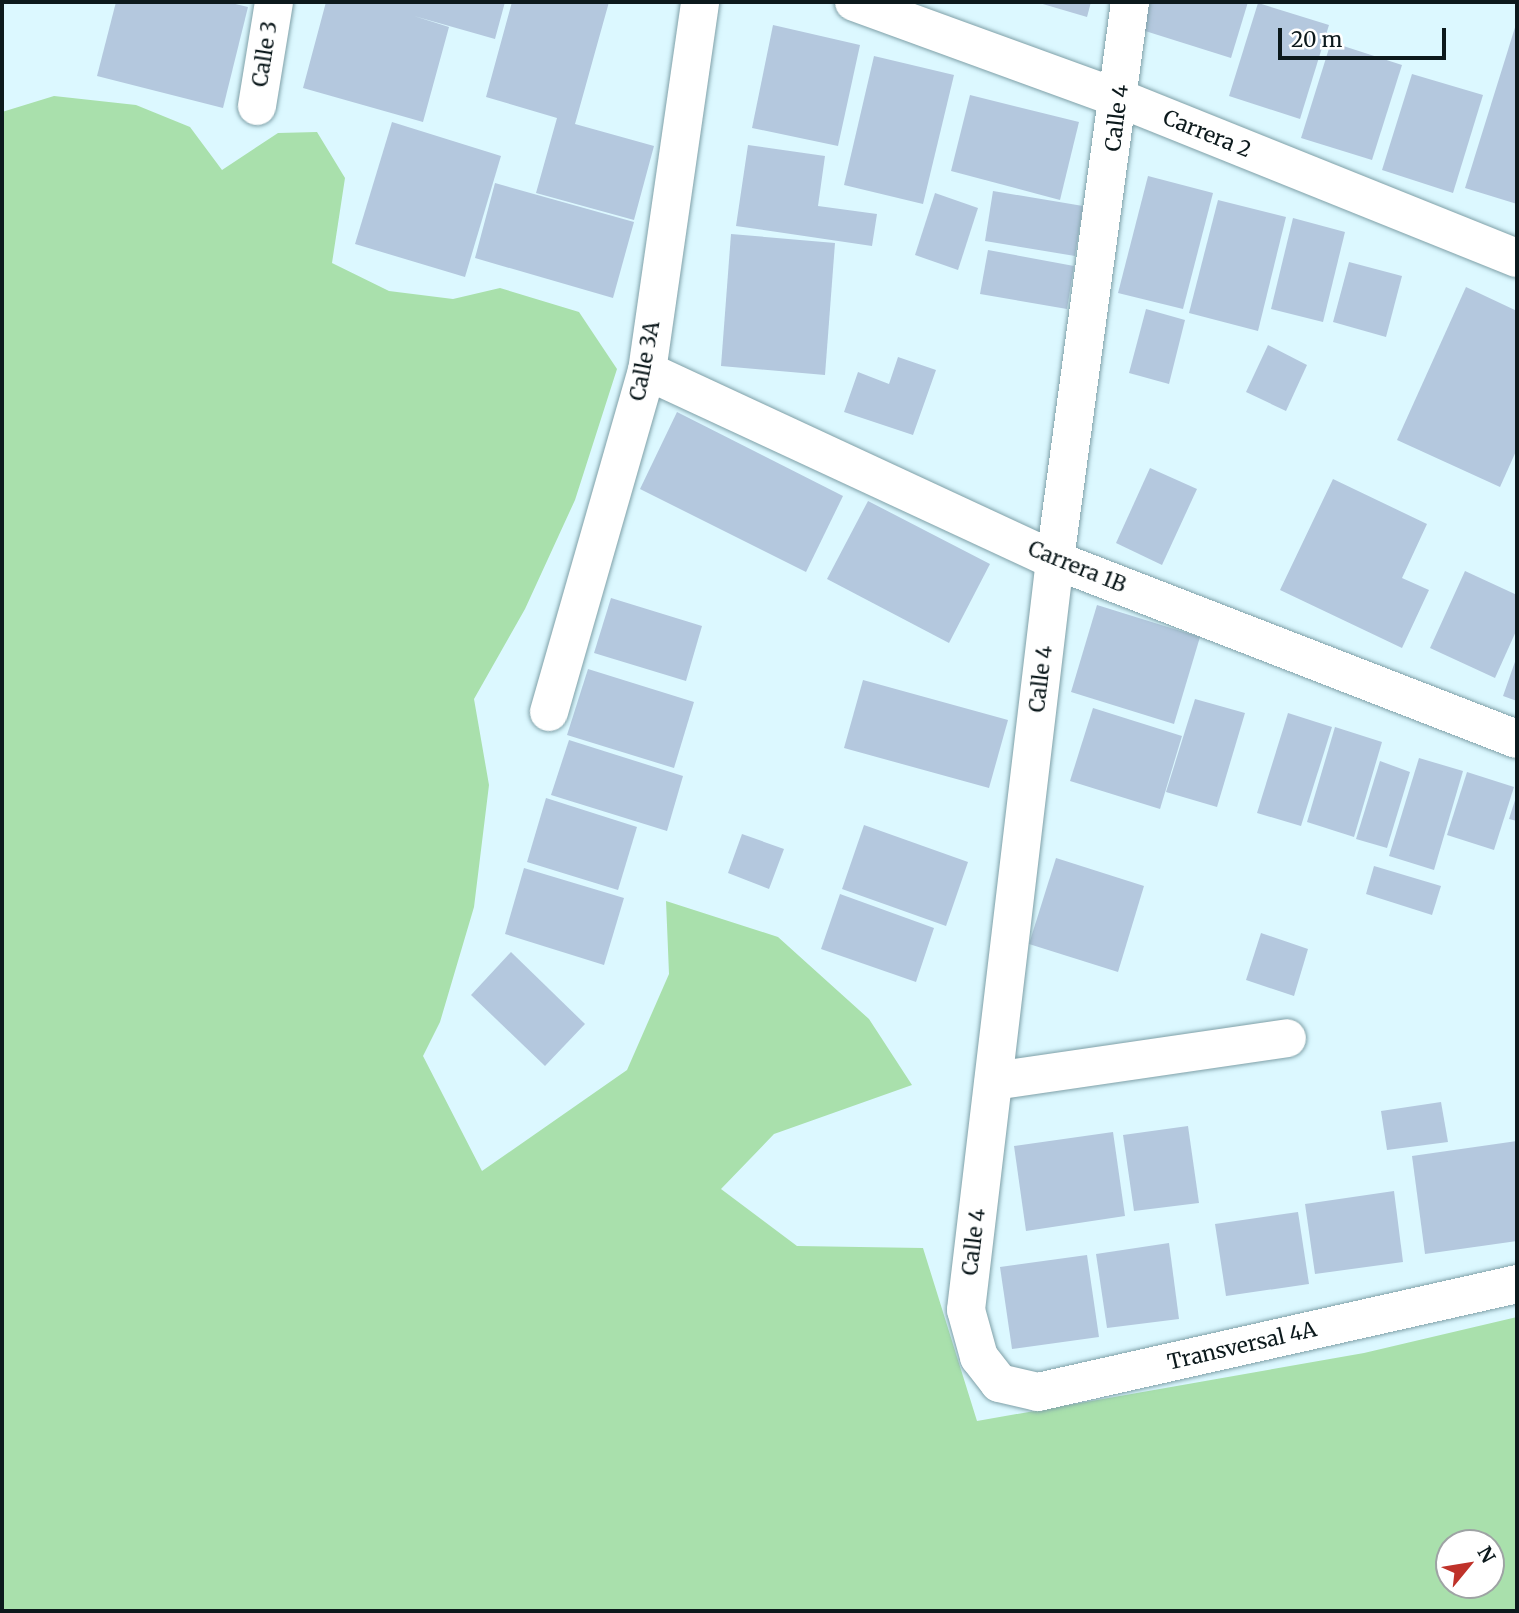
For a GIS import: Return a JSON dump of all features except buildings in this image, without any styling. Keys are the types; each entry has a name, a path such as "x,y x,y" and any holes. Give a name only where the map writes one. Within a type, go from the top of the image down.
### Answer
{"street":[{"name":"Calle 3","path":"257,106 274,2"},
{"name":"Calle 3A","path":"550,712 647,371 701,2"},
{"name":"Carrera 2","path":"854,2 1121,99 1517,258"},
{"name":"Calle 4","path":"979,1357 966,1310 1055,560 1121,99 1130,2"},
{"name":"Carrera 1B","path":"647,371 1055,560 1517,739"},
{"path":"994,1081 1287,1038"},
{"name":"Transversal 4A","path":"979,1357 999,1383 1038,1392 1517,1284"}],"green space":[{"path":"54,96 136,105 190,127 222,170 278,133 317,132 345,178 332,263 389,291 453,299 500,288 579,312 617,369 575,500 525,609 474,699 489,785 474,907 440,1022 423,1056 482,1171 627,1070 669,974 666,901 778,937 869,1019 912,1085 774,1134 721,1189 797,1246 923,1248 977,1421 1364,1353 1517,1317 1517,1611 2,1611 2,112"}]}
